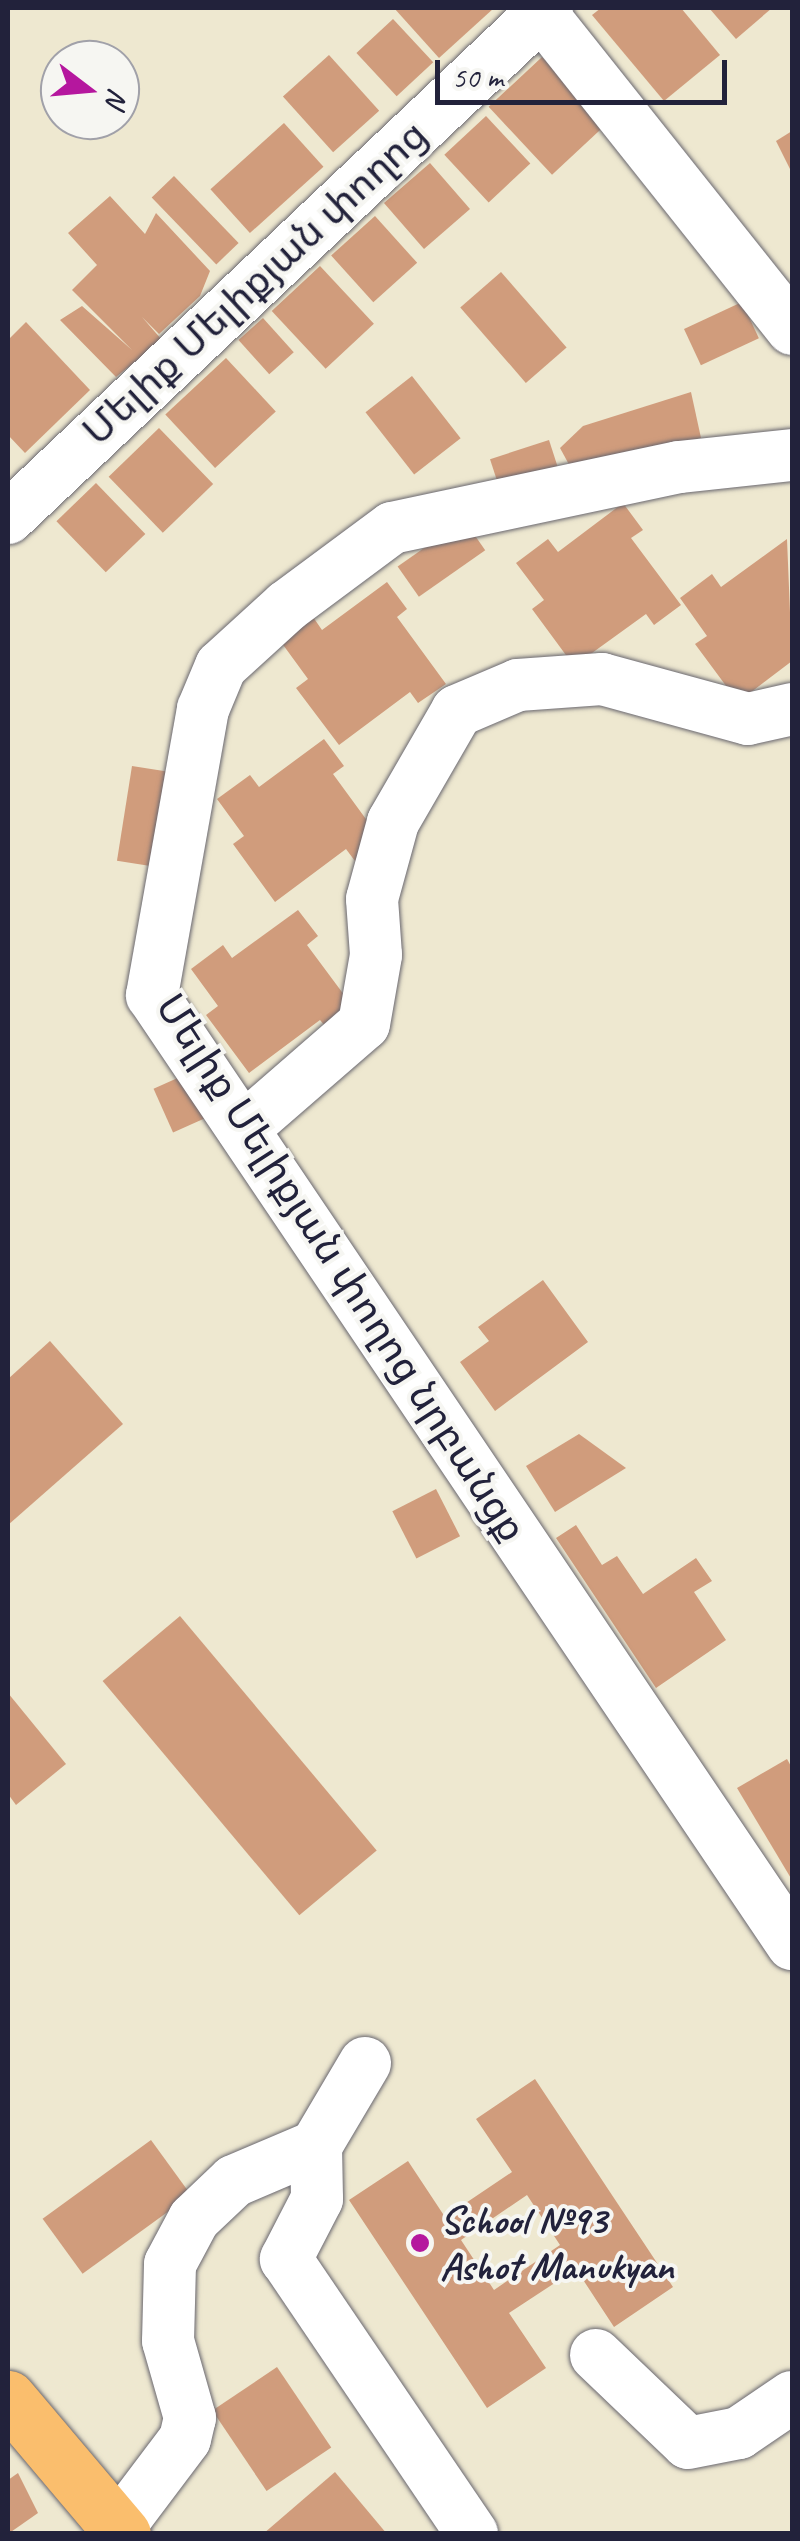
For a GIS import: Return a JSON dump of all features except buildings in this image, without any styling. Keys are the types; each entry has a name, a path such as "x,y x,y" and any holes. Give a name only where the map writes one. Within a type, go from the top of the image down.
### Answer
{"main road":[{"path":"8,2398 121,2531"}],"street":[{"path":"541,9 792,329"},
{"name":"Մելիք Մելիքյան փողոց","path":"8,518 541,9"},
{"name":"Մելիք Մելիքյան փողոց նրբանցք","path":"792,455 680,468 392,528 221,666 202,709 152,994 792,1944"},
{"path":"243,1129 364,1024 376,955 372,899 393,822 456,711 518,684 602,679 748,718 792,710"},
{"path":"366,2063 316,2146 317,2199 286,2259 472,2534"},
{"path":"121,2531 186,2439 190,2418 166,2326 170,2264 194,2220 234,2181 316,2146"},
{"path":"596,2356 688,2442 739,2432 792,2397"}],"place":[{"name":"School №93 Ashot Manukyan","path":"420,2243"}]}
